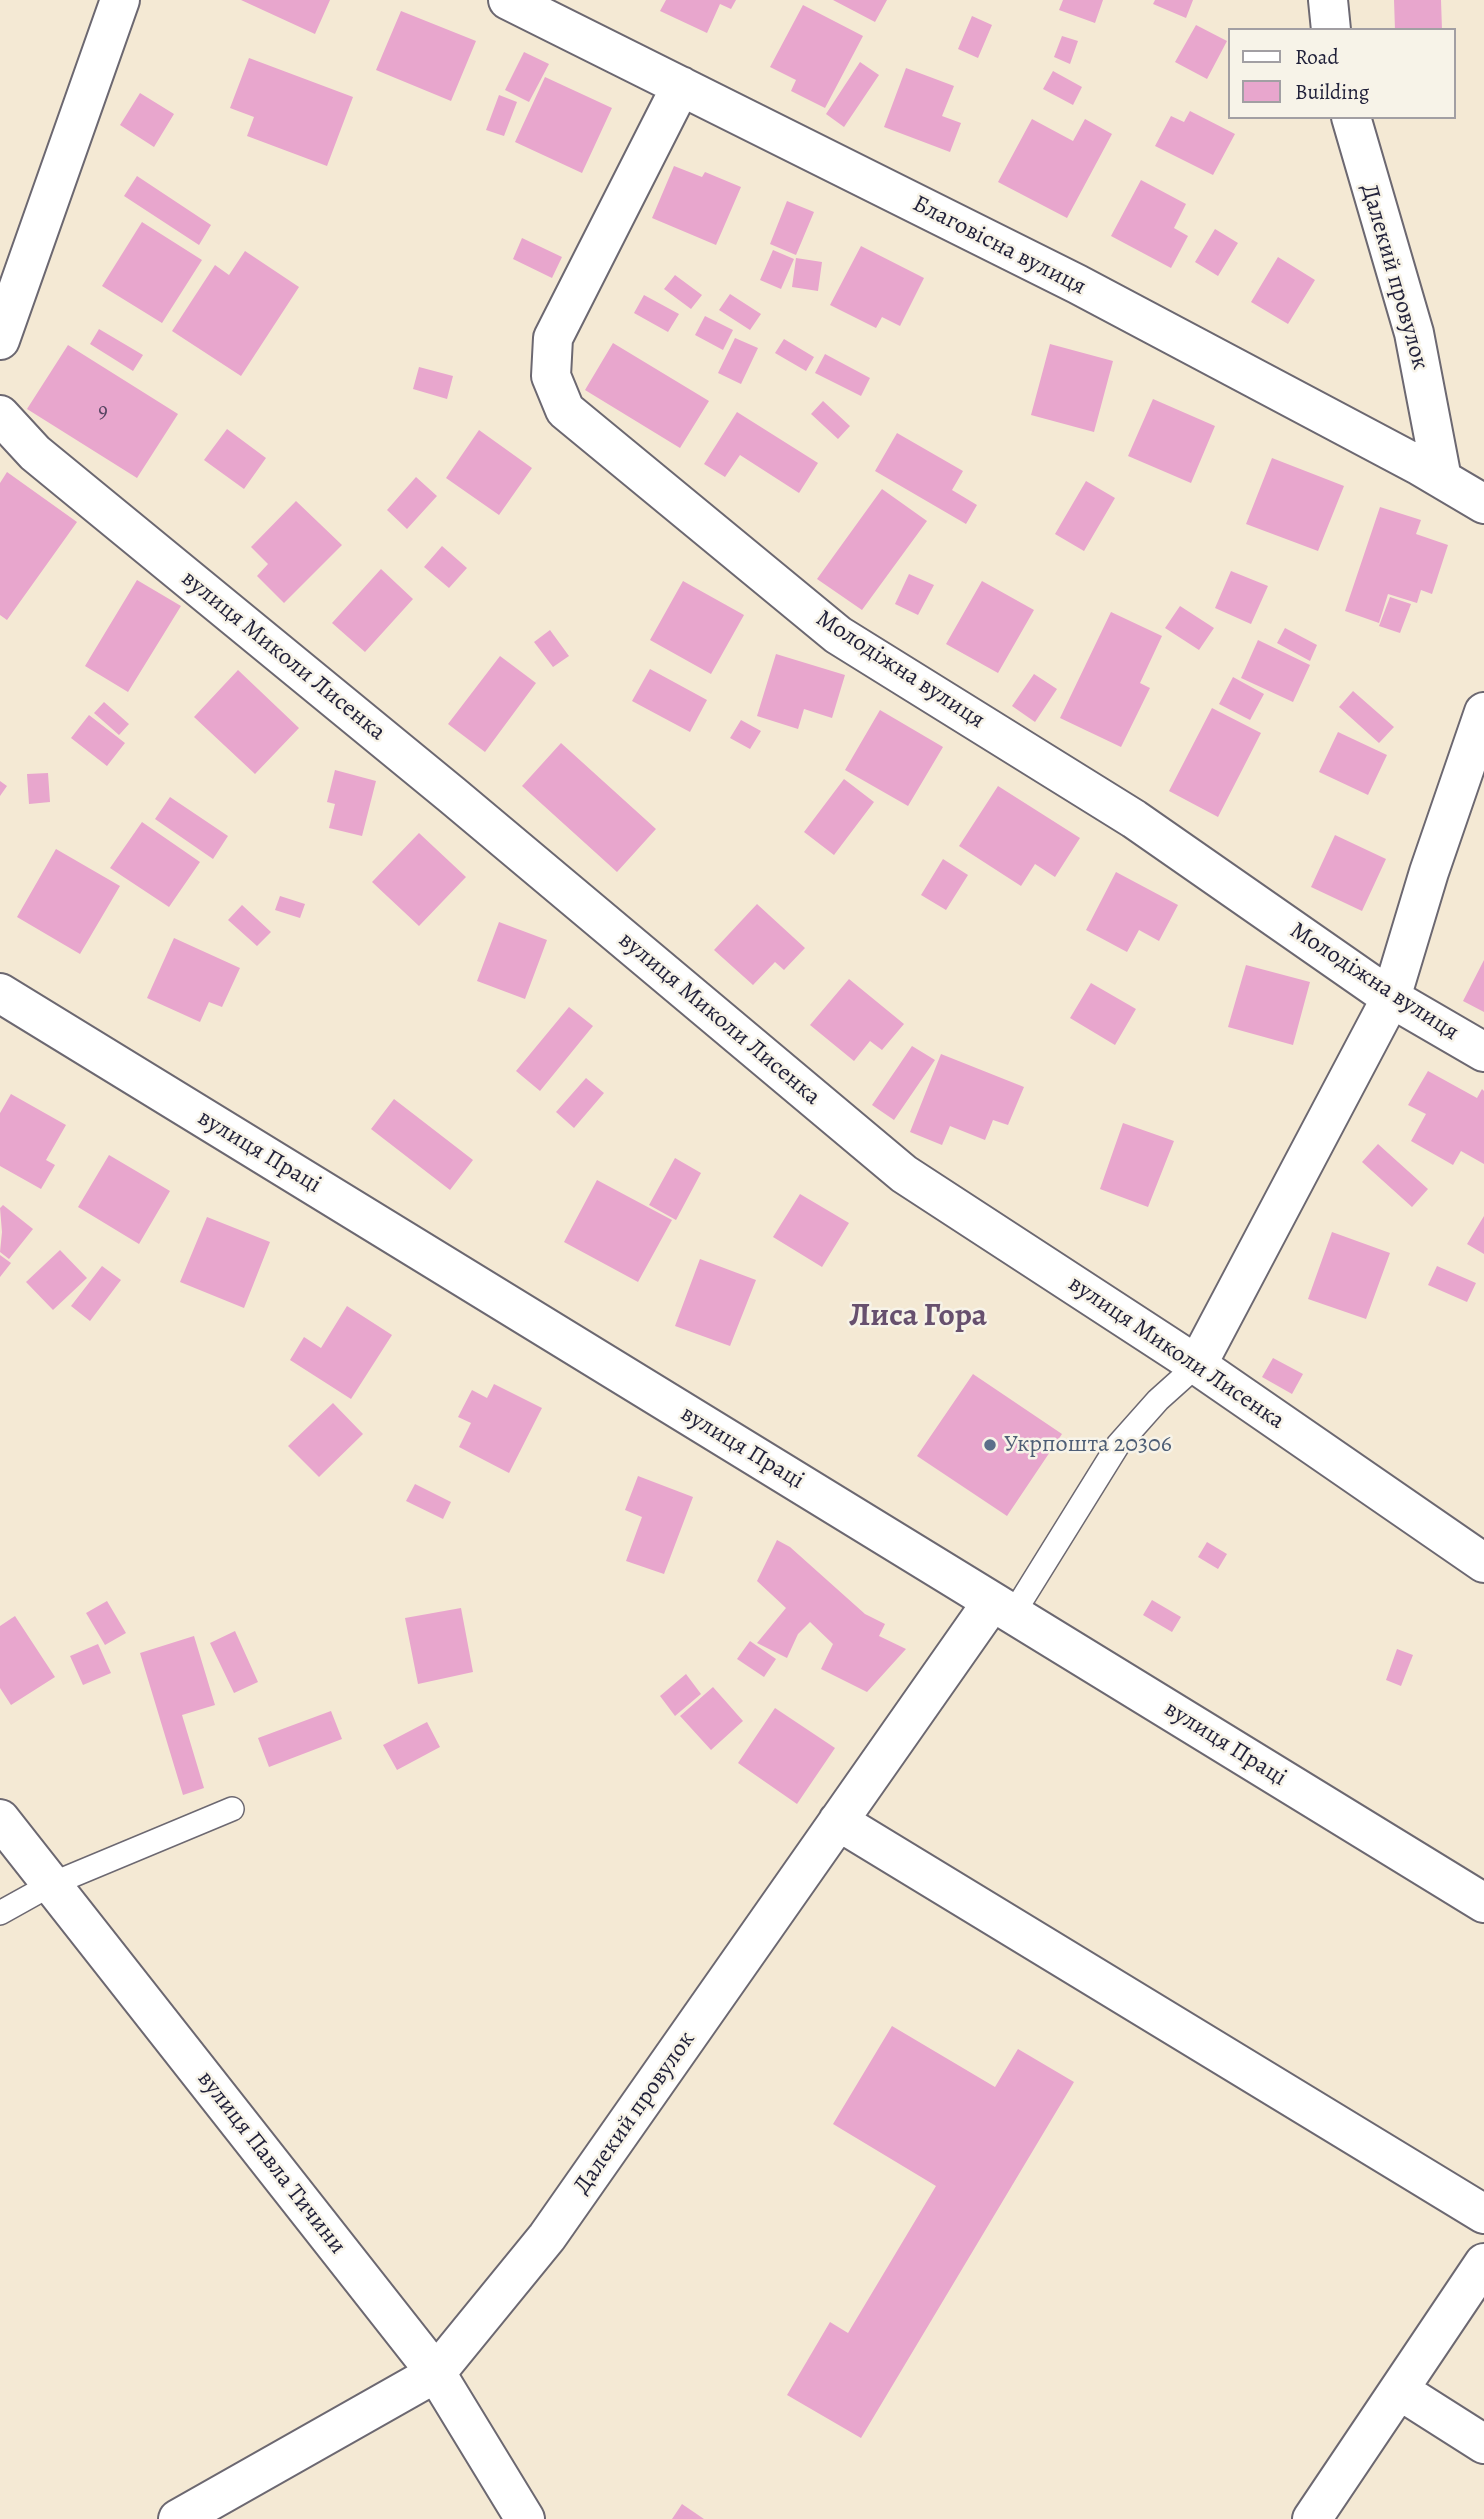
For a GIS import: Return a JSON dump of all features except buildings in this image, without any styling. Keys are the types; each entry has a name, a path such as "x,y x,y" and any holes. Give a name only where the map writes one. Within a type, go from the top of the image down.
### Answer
{"street":[{"path":"0,340 120,0"},
{"name":"Благовісна вулиця","path":"508,0 1077,284 1418,464 1484,504"},
{"path":"1328,0 1331,28"},
{"name":"Молодіжна вулиця","path":"681,86 554,338 551,376 565,410 838,635 1135,819 1391,998 1484,1052"},
{"name":"Далекий провулок","path":"1352,119 1414,333 1441,479"},
{"name":"вулиця Миколи Лисенка","path":"0,415 35,453 452,795 904,1174 1197,1365 1484,1563"},
{"path":"1197,1365 1391,998 1429,872 1484,712"},
{"name":"вулиця Праці","path":"0,993 1484,1903"},
{"name":"Далекий провулок","path":"178,2519 436,2373 548,2237 838,1821 1003,1608"},
{"name":"вулиця Павла Тичини","path":"0,1819 436,2373 525,2519"},
{"path":"838,1821 1484,2214"},
{"path":"1312,2519 1484,2263"},
{"path":"1399,2390 1484,2444"}],"lane":[{"path":"1003,1608 1118,1445 1158,1400 1197,1365"},
{"path":"0,1913 52,1884 232,1809"}],"place":[{"name":"Укрпошта 20306","path":"990,1445"}],"district":[{"name":"Лиса Гора","path":"918,1317"}]}
